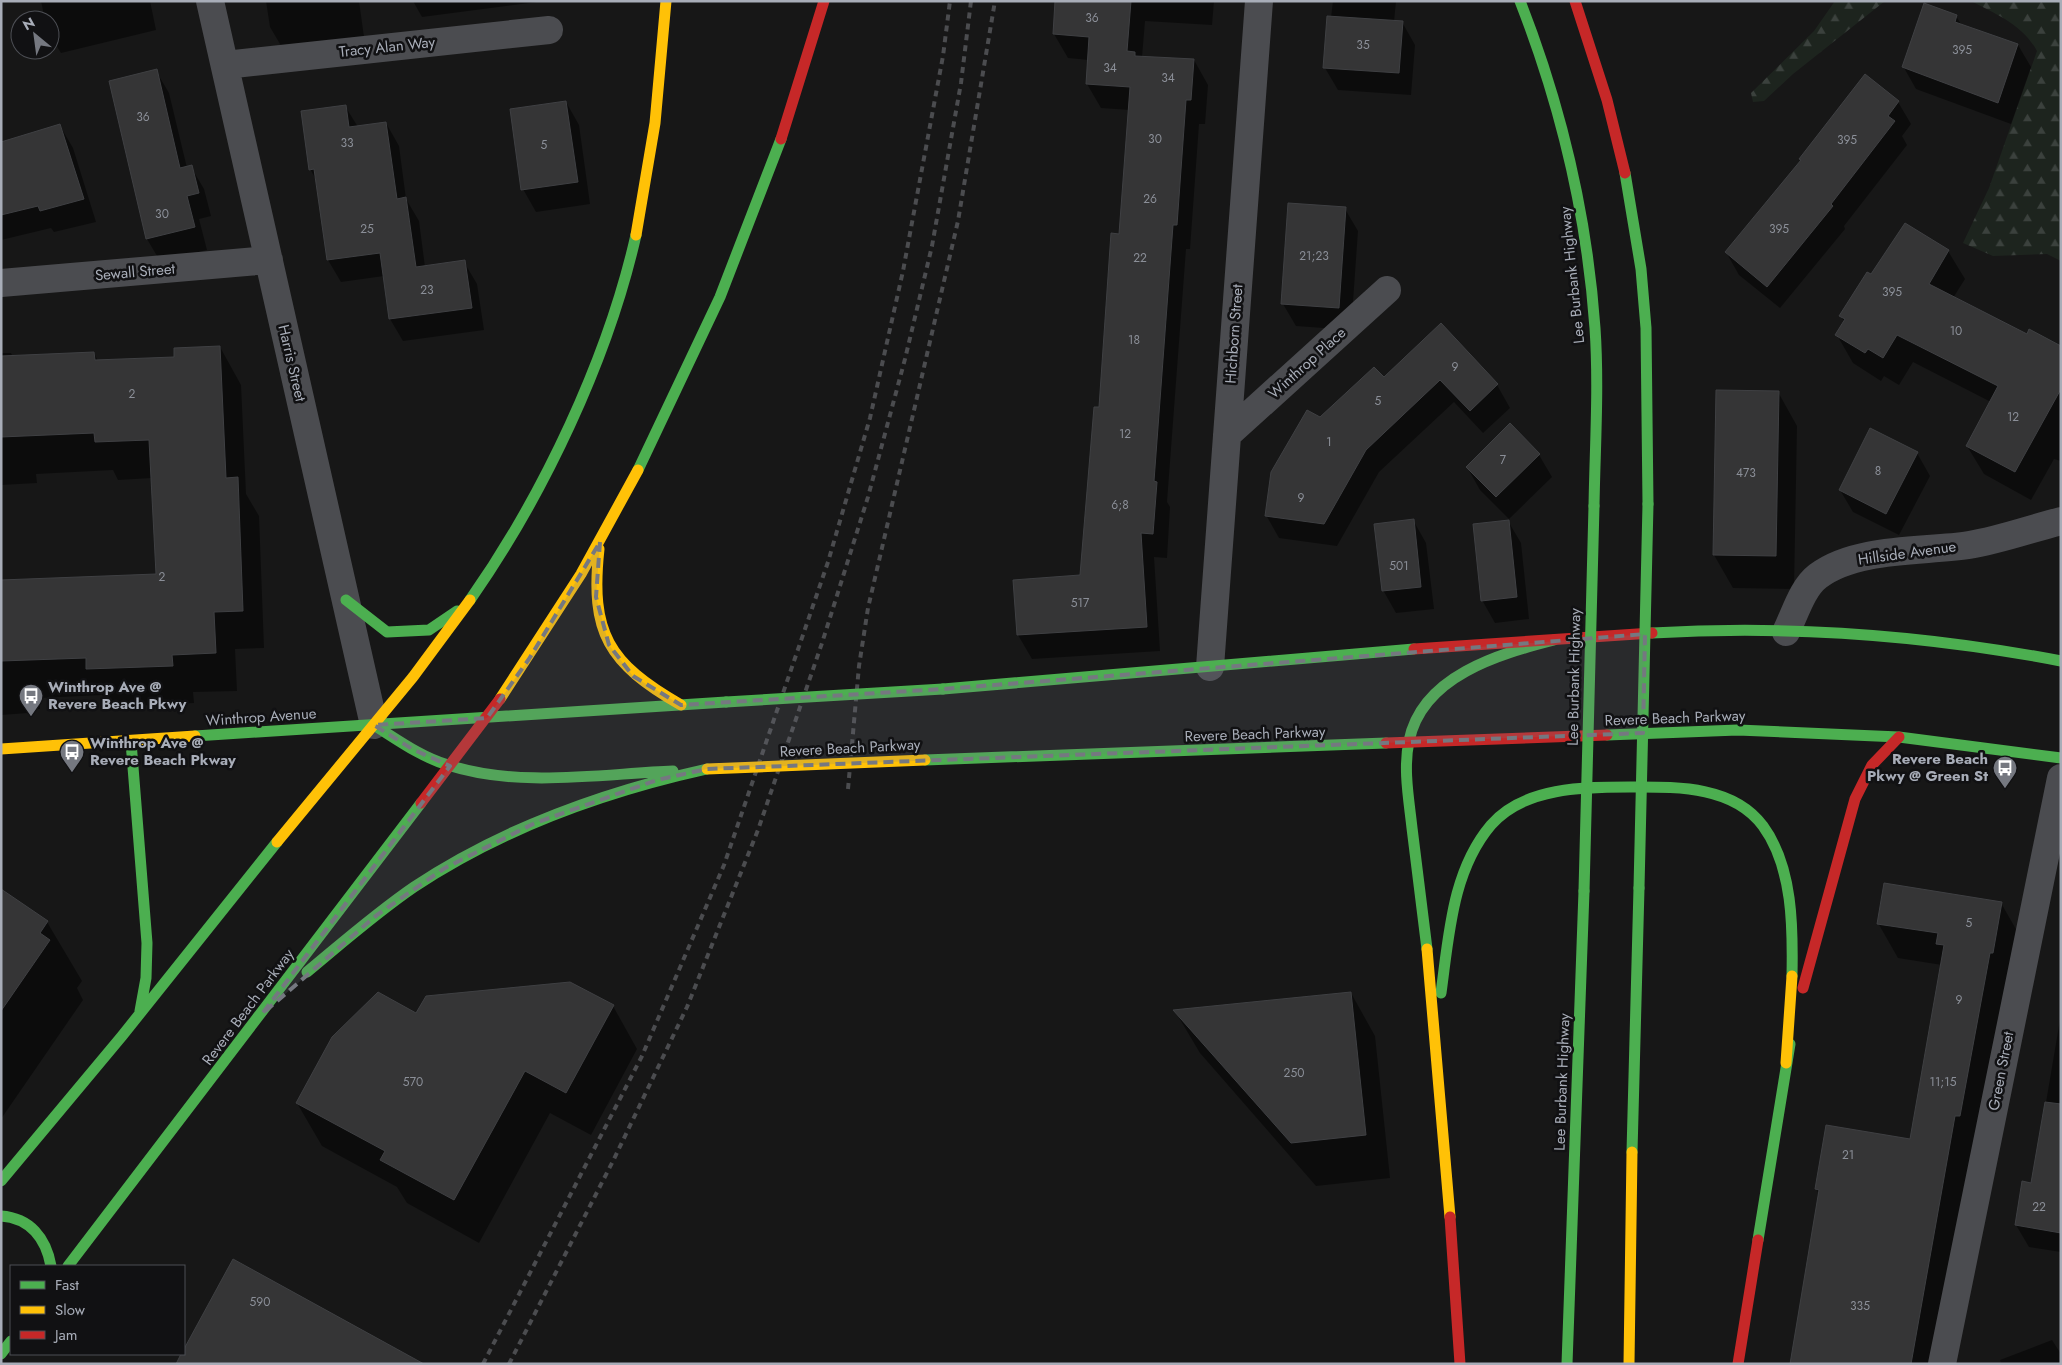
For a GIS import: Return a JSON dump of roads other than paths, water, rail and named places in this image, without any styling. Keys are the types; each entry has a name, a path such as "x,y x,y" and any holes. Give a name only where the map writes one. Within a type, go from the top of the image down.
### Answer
{"main road":[{"path":"1,1181 374,725 466,605 519,520 552,458 586,385 611,321 630,257 650,160 663,57 666,1"},
{"path":"680,705 652,690 633,676 618,660 609,645 601,624 596,597 596,566 600,542 663,422 720,297 780,144 824,1"},
{"name":"Lee Burbank Highway","path":"1520,1 1538,46 1566,138 1580,202 1589,265 1596,365 1584,891 1567,1364"},
{"path":"1575,1 1596,60 1615,126 1629,192 1641,270 1646,351 1648,504 1632,1112 1629,1364"},
{"name":"Revere Beach Parkway","path":"69,1265 486,718 529,659 600,542"},
{"path":"346,600 387,632 429,630 466,605"},
{"path":"374,725 943,689 1431,648 1681,632 1786,632 1928,642 2061,661"},
{"path":"1460,1364 1435,1029 1410,809 1408,744 1418,716 1429,701 1459,675 1504,653 1554,640"},
{"name":"Revere Beach Parkway","path":"374,725 412,749 450,766 469,771 510,775 1408,744 1738,730 1898,737 2061,758"},
{"name":"Winthrop Avenue","path":"1,749 374,725"},
{"path":"1786,1063 1812,950 1855,799 1862,780 1877,756 1898,737"},
{"path":"131,742 147,943 146,978 139,1014"},
{"path":"262,1014 315,965 377,915 428,878 465,856 511,833 584,804 657,780 707,769"},
{"path":"1435,1029 1458,892 1469,857 1493,821 1516,805 1548,793 1575,790 1691,788 1725,798 1753,815 1764,827 1778,859 1788,902 1793,954 1791,1016 1786,1063 1738,1364"},
{"path":"1,1216 21,1219 33,1228 46,1247 51,1265"},
{"path":"1,1354 10,1342"}],"street":[{"name":"Harris Street","path":"210,1 374,725"},
{"name":"Hichborn Street","path":"1210,667 1258,1"},
{"name":"Tracy Alan Way","path":"225,65 549,30"},
{"name":"Sewall Street","path":"1,283 269,260"},
{"name":"Winthrop Place","path":"1227,435 1387,290"},
{"name":"Hillside Avenue","path":"1786,632 1809,585 1817,577 1841,564 1891,553 1977,543 2061,521"},
{"name":"Green Street","path":"1942,1364 2061,778"}],"railway":[{"path":"483,1364 642,1056 724,865 828,562 870,418 903,271 943,56 950,1"},
{"path":"509,1364 614,1159 687,1007 758,830 822,643 868,497 905,359 932,246 961,83 971,1"},
{"path":"848,789 859,666 868,608 958,221 995,1"}],"place":[{"name":"Winthrop Ave @ Revere Beach Pkwy","path":"31,717"},
{"name":"Winthrop Ave @ Revere Beach Pkway","path":"72,773"},
{"name":"Revere Beach Pkwy @ Green St","path":"2005,789"}]}
